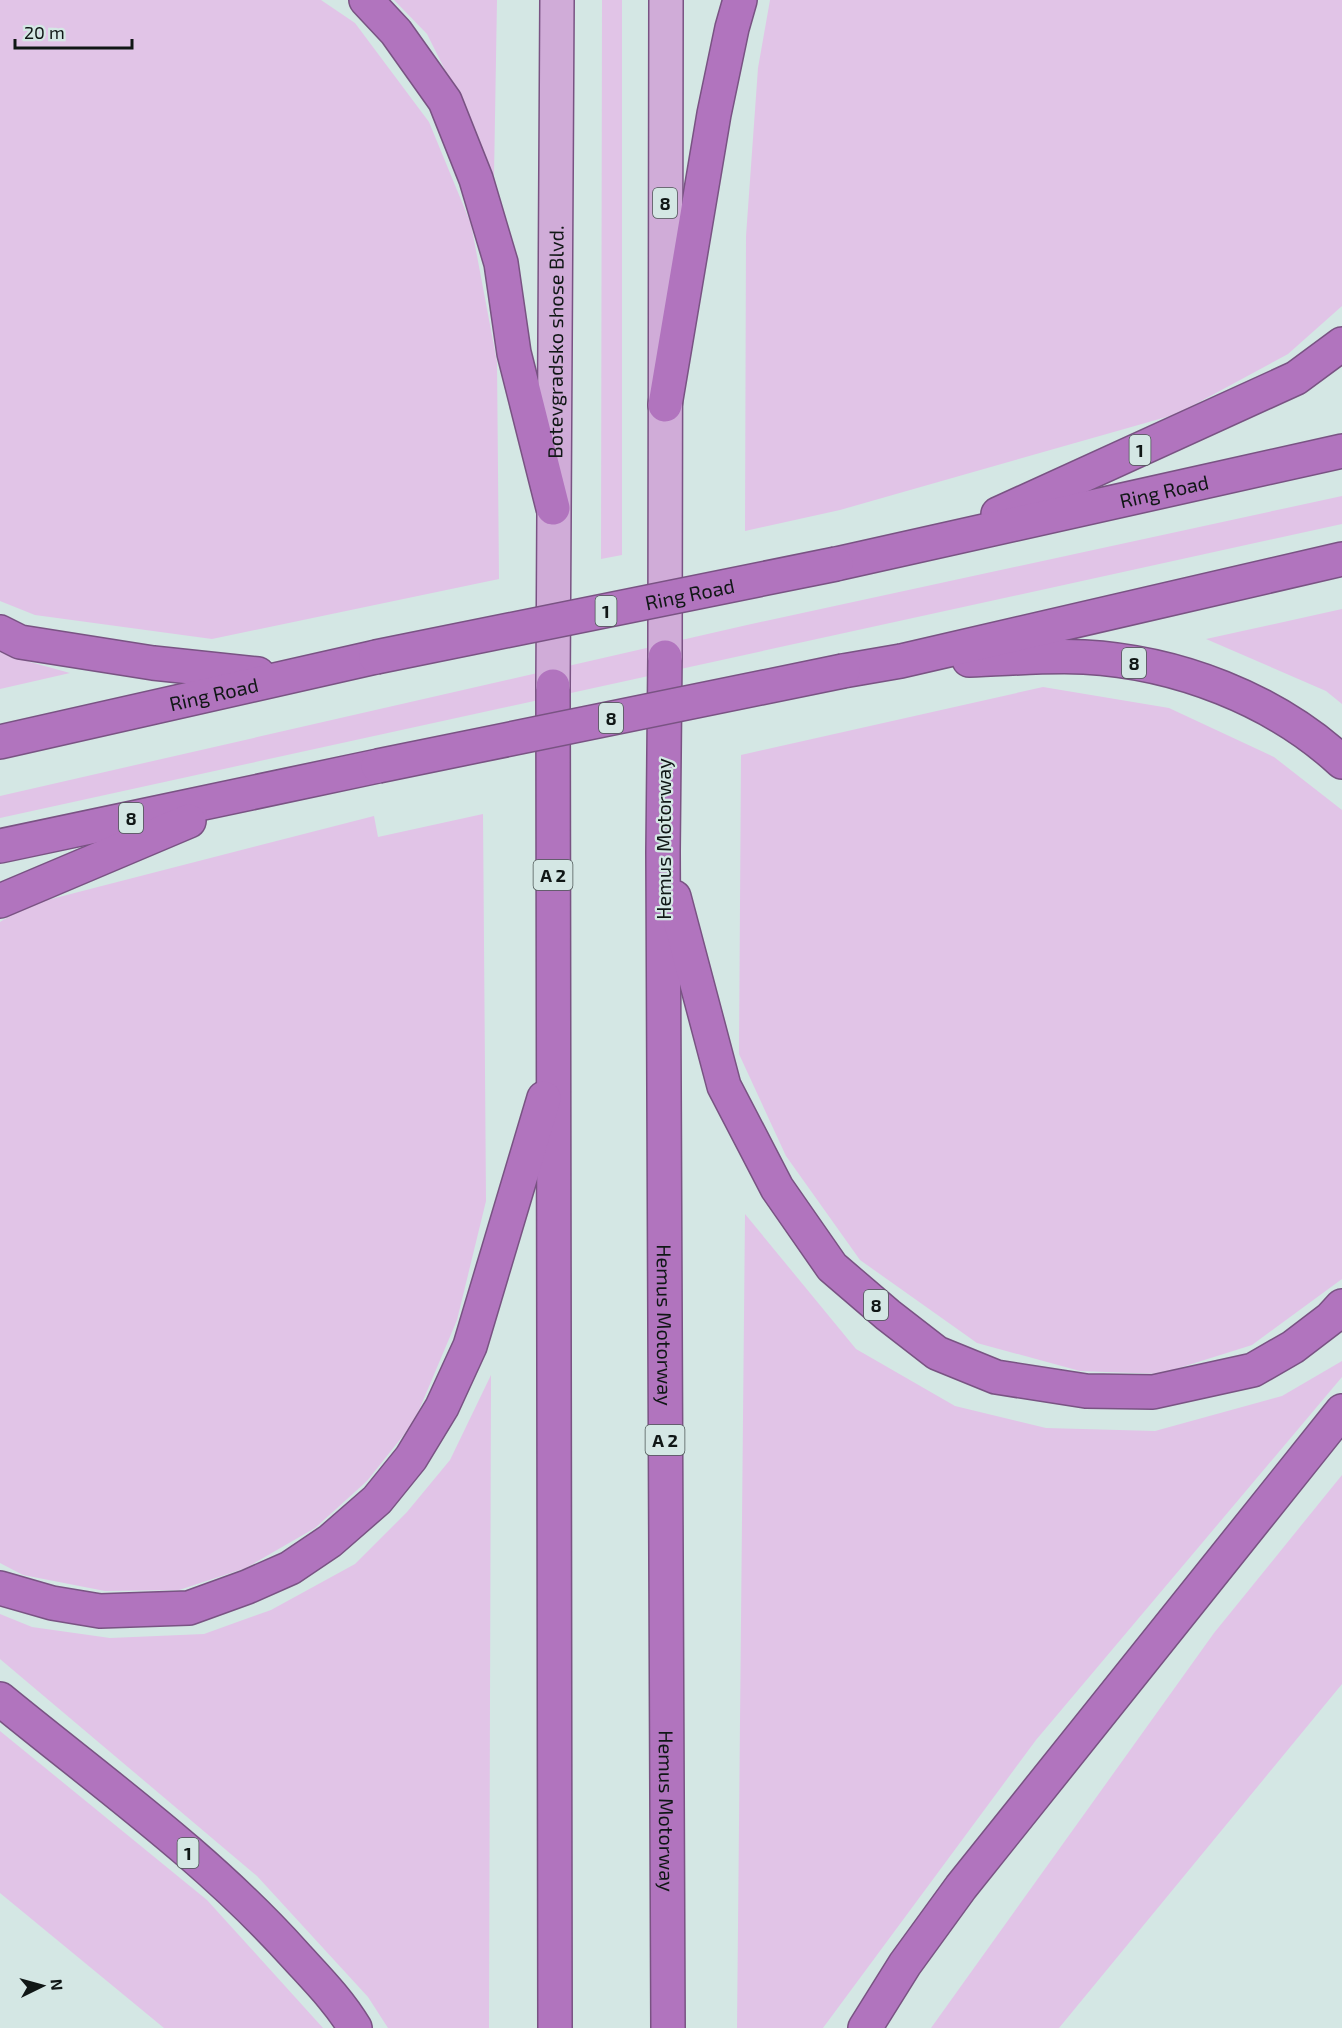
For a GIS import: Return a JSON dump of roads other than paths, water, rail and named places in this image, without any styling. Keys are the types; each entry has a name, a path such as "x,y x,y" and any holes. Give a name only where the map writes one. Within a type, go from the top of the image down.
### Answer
{"highway":[{"path":"366,0 396,32 446,101 476,179 501,263 514,353 553,508"},
{"path":"665,405 714,114 740,0"},
{"name":"1","path":"930,545 1296,378 1342,344"},
{"name":"Ring Road","path":"0,742 376,657 930,545 1342,451"},
{"name":"8","path":"0,846 378,766 901,661 1342,559"},
{"path":"0,632 20,642 142,662 286,677"},
{"name":"Hemus Motorway","path":"665,657 663,852 668,2028"},
{"name":"8","path":"901,661 1084,657 1153,666 1216,686 1281,716 1342,762"},
{"name":"A 2","path":"553,686 555,2028"},
{"path":"0,901 262,790"},
{"name":"8","path":"663,852 724,1086 777,1188 832,1267 937,1353 996,1377 1086,1392 1153,1392 1253,1370 1293,1347 1331,1318 1342,1306"},
{"path":"0,1588 52,1603 100,1611 189,1608 247,1587 290,1568 330,1541 377,1500 411,1458 442,1407 470,1346 554,1065"},
{"path":"865,2028 906,1964 961,1887 1342,1411"},
{"name":"1","path":"0,1698 229,1888 264,1921 320,1982 343,2008 356,2028"}],"main road":[{"name":"Botevgradsko shose Blvd.","path":"553,686 557,0"},
{"name":"8","path":"665,405 666,0"},
{"path":"665,405 665,657"}]}
